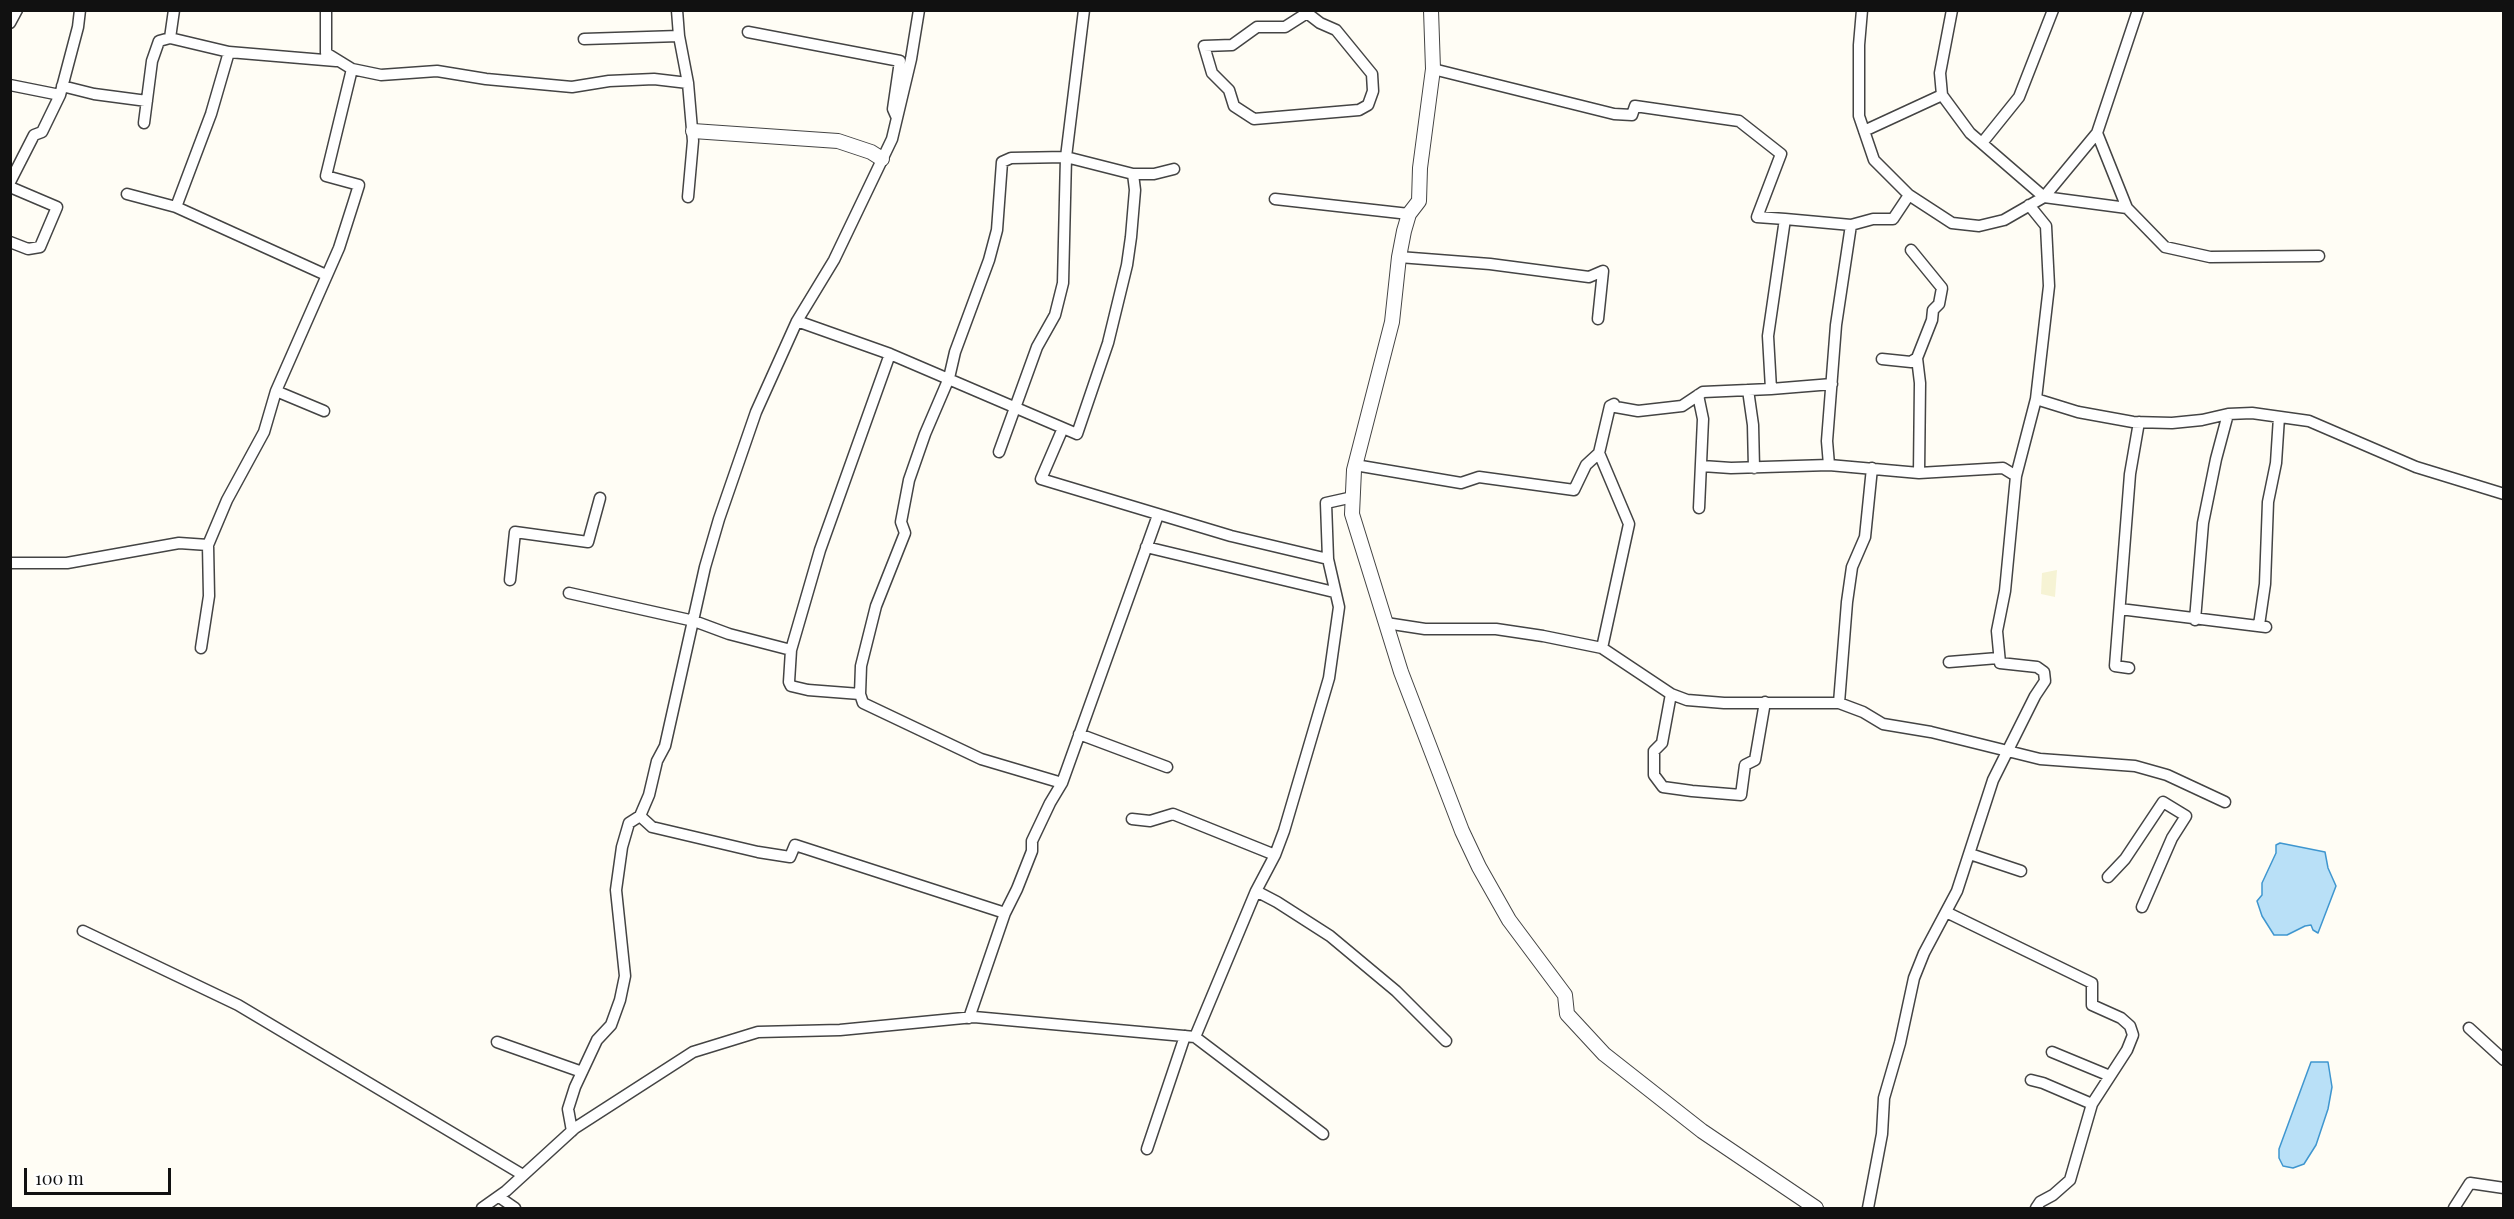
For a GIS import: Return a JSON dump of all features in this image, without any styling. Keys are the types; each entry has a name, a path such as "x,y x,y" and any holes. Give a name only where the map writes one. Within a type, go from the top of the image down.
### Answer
{"street":[{"path":"10,23 17,10"},
{"path":"10,182 34,135 42,132 61,91 78,27 80,10"},
{"path":"171,38 174,10"},
{"path":"326,10 326,53 352,69 381,75 437,71 486,79 572,87 609,81 654,79 688,83"},
{"path":"677,10 693,131 688,197"},
{"path":"572,1131 568,1109 597,1040 611,1025 625,976 616,890 622,847 629,823 640,816 649,795 657,761 665,746 705,567 719,519 756,412 797,321 834,260 892,139 920,10"},
{"path":"999,452 1017,408 1037,347 1055,315 1063,282 1066,157 1084,10"},
{"path":"1431,10 1433,69 1420,168 1419,201 1409,214 1399,257 1392,322 1355,465 1352,514 1401,672 1462,831 1509,920 1565,995 1567,1014 1604,1054 1702,1131 1816,1209"},
{"path":"1862,10 1858,45 1859,116 1874,159 1910,195 1952,223 1979,226 2004,220 2043,196 2097,133 2138,10"},
{"path":"1952,10 1940,73 1942,95 1964,126 2043,196 2127,208"},
{"path":"1982,143 2019,97 2053,10"},
{"path":"1307,12 1320,23 1336,30 1372,74 1373,91 1368,105 1359,110 1254,119 1234,106 1229,90 1212,73 1204,46 1232,45 1257,27 1285,27 1307,12"},
{"path":"748,32 900,61 893,109 897,118"},
{"path":"584,39 679,36"},
{"path":"144,123 152,61 159,41 171,38 229,52 339,61"},
{"path":"176,207 211,114 229,52"},
{"path":"201,648 208,596 208,545 227,500 264,432 276,391 339,248 359,185 326,176 352,69"},
{"path":"1433,69 1614,114 1632,115 1635,106 1739,121 1781,154 1757,218 1851,225 1873,219 1893,219 1910,195"},
{"path":"10,85 147,101"},
{"path":"1864,131 1942,95"},
{"path":"693,131 838,141 871,152 882,159"},
{"path":"2097,133 2127,208 2166,247 2210,257 2319,256"},
{"path":"1062,783 981,759 863,703 860,694 861,666 876,606 905,533 901,522 909,480 925,434 949,378 955,352 978,297 997,230 1002,162 1011,158 1066,157 1133,174 1154,174 1174,169"},
{"path":"797,321 890,354 1077,434 1108,343 1127,265 1135,190 1133,174"},
{"path":"10,187 57,207 40,247 28,249 10,242"},
{"path":"127,194 176,207 326,275"},
{"path":"1275,198 1409,214"},
{"path":"1868,1209 1879,1153 1884,1098 1900,1043 1914,978 1924,953 1957,891 1993,780 2044,681 2044,672 2037,667 2000,663 1997,631 2005,591 2016,477 2037,399 2049,286 2046,226 2029,205"},
{"path":"1771,389 1768,336 1785,219"},
{"path":"1829,465 1827,441 1840,293 1851,225"},
{"path":"1911,250 1942,288 1939,304 1933,310 1932,320 1917,358 1920,383 1919,472"},
{"path":"1399,257 1490,264 1589,277 1604,271 1598,319"},
{"path":"860,694 808,690 791,686 789,682 791,650 820,550 890,354"},
{"path":"1882,359 1911,362 1917,358"},
{"path":"1355,465 1461,483 1479,477 1574,490 1586,465 1599,453 1614,404 1638,411 1682,406 1703,392 1832,384"},
{"path":"1748,390 1753,425 1754,468"},
{"path":"276,391 324,411"},
{"path":"1698,395 1703,419 1699,508"},
{"path":"2037,399 2088,414 2139,422 2172,423 2228,414 2252,413 2309,421 2415,467 2504,494"},
{"path":"2195,620 2203,523 2228,414"},
{"path":"2120,609 2195,620 2262,626 2268,502 2276,463 2279,417"},
{"path":"2129,668 2115,666 2130,474 2139,422"},
{"path":"1063,428 1041,479 1231,536 1328,559"},
{"path":"1599,453 1629,524 1602,648"},
{"path":"1702,466 1754,468 1829,465 1919,472 2002,468 2016,477"},
{"path":"1839,703 1847,602 1852,567 1865,537 1872,468"},
{"path":"1148,1149 1190,1036 1256,891 1275,855 1329,678 1339,607 1328,559 1326,503 1353,497"},
{"path":"510,580 515,532 588,542 600,498"},
{"path":"969,1018 1005,913 1032,851 1032,841 1062,783 1158,515"},
{"path":"10,562 66,563 179,543 208,545"},
{"path":"1146,547 1334,592"},
{"path":"569,593 694,621 729,634 791,650"},
{"path":"1386,623 1425,629 1496,629 1602,648 1671,694 1687,700 1724,703 1839,703 1863,712 1883,724 2010,750 2040,759 2135,766 2167,774 2225,802"},
{"path":"1949,662 1998,658"},
{"path":"1671,694 1662,742 1654,751 1654,774 1663,787 1692,791 1740,795 1745,765 1755,759 1765,702"},
{"path":"1079,734 1167,767"},
{"path":"2108,877 2125,859 2163,802 2186,816 2172,838 2142,907"},
{"path":"1132,819 1150,821 1173,814 1275,855"},
{"path":"640,816 652,826 758,852 790,857 795,845 1005,913"},
{"path":"1970,854 2021,871"},
{"path":"1256,891 1330,936 1396,991 1446,1041"},
{"path":"1946,912 2092,983 2092,1005 2121,1018 2130,1026 2133,1035 2127,1050 2092,1104 2070,1180 2053,1195 2040,1202 2036,1209"},
{"path":"83,932 238,1005 523,1175"},
{"path":"482,1209 572,1131 693,1052 758,1032 840,1030 969,1018 1190,1036 1323,1134"},
{"path":"2469,1028 2504,1060"},
{"path":"497,1042 582,1072"},
{"path":"2052,1052 2110,1076"},
{"path":"2031,1080 2092,1104"},
{"path":"2454,1209 2470,1184 2504,1188"},
{"path":"498,1197 515,1209"}],"shaded area":[{"path":"2057,570 2055,597 2041,594 2042,573"}],"water":[{"path":"2280,843 2325,852 2328,868 2336,886 2318,933 2311,925 2287,935 2274,935 2262,916 2257,901 2262,895 2262,883 2276,853 2276,845"},
{"path":"2311,1062 2328,1062 2332,1087 2328,1109 2316,1145 2304,1164 2293,1168 2283,1166 2279,1158 2279,1149"}]}
